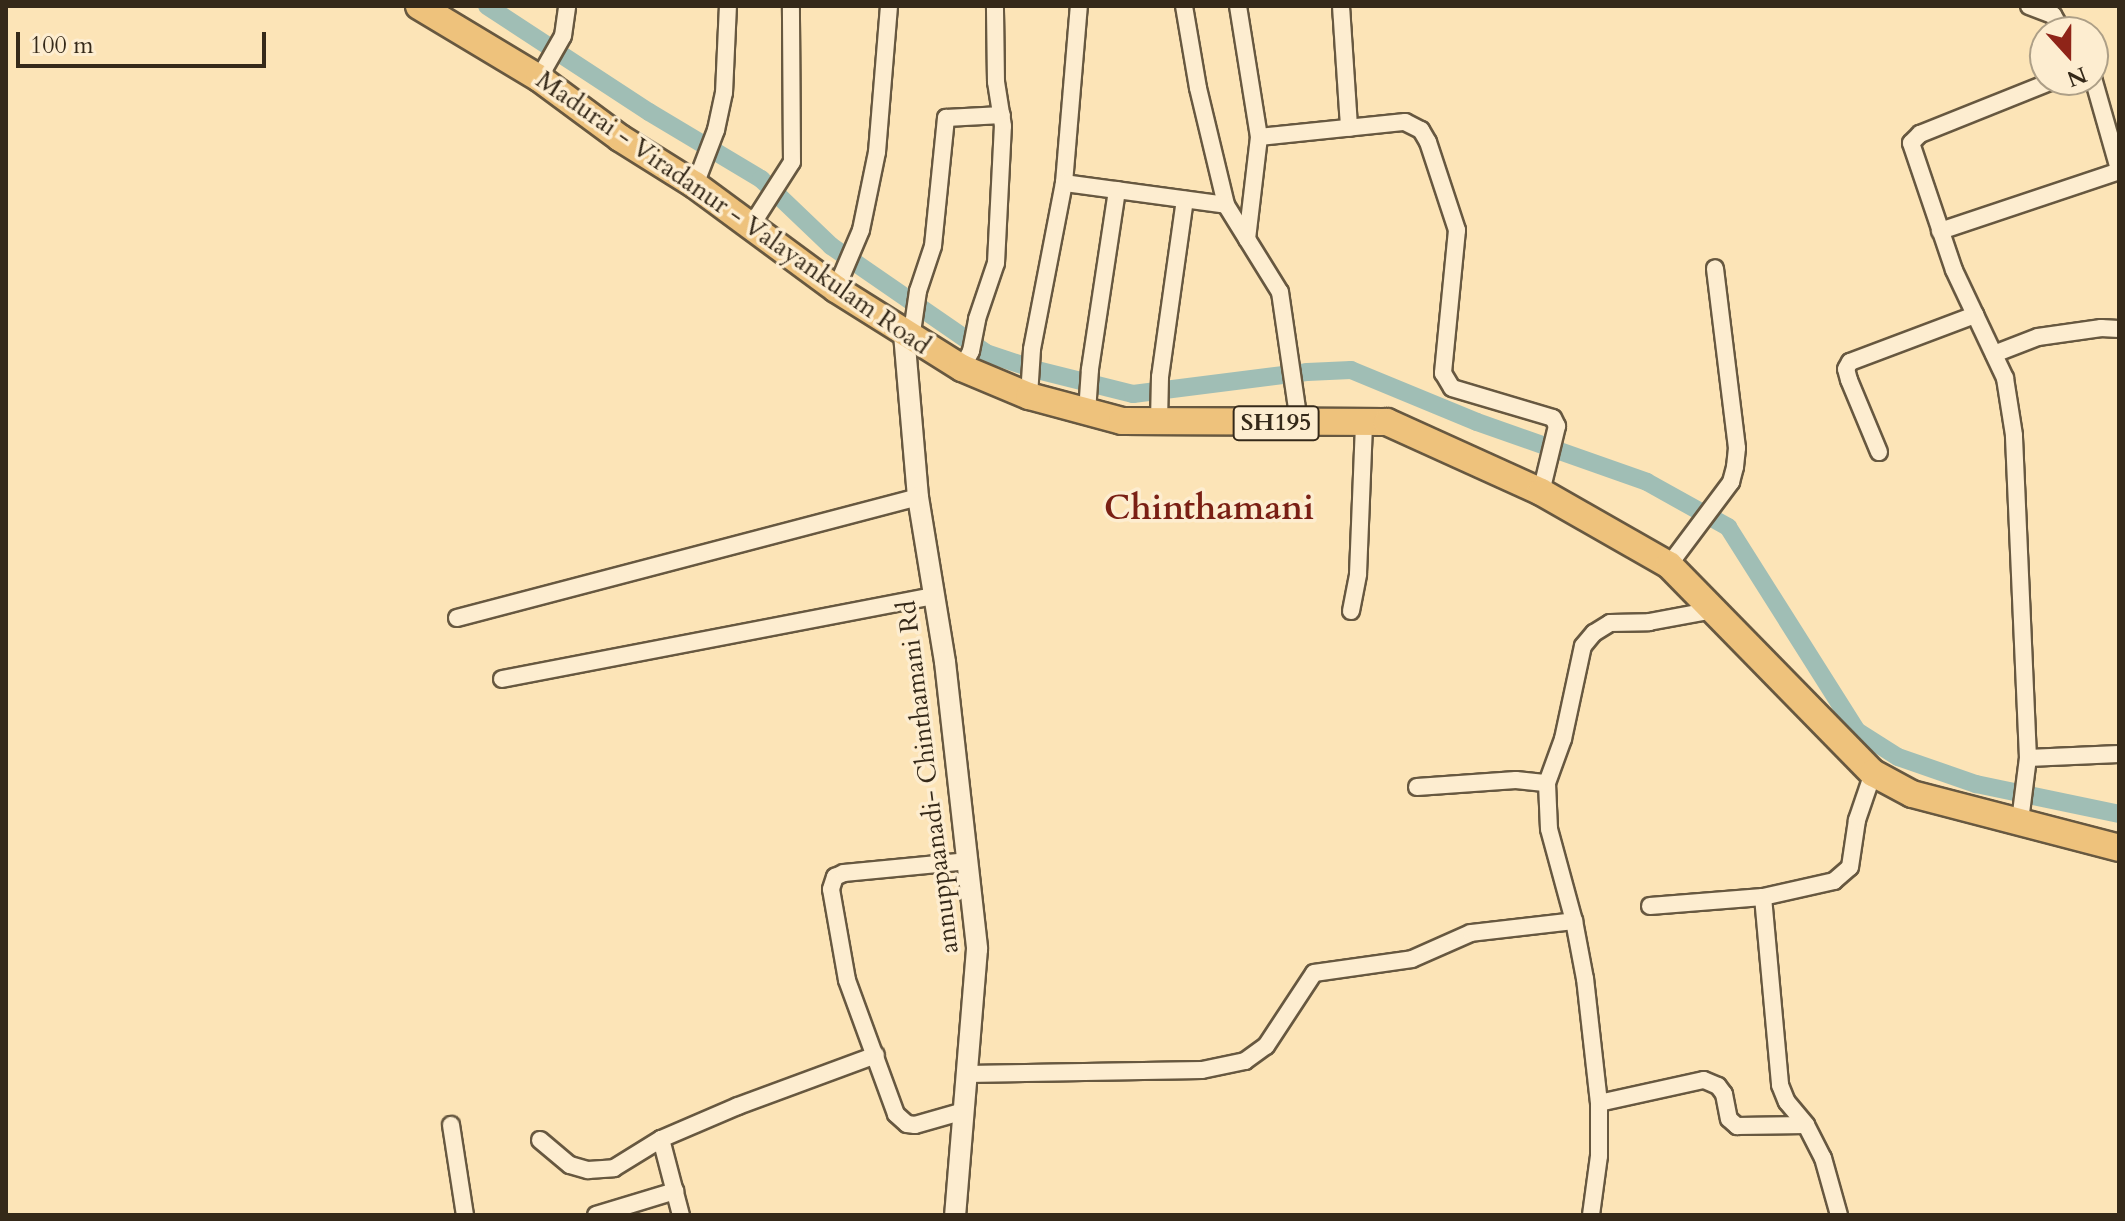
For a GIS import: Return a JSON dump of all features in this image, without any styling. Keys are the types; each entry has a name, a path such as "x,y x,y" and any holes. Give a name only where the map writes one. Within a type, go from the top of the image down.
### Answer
{"main road":[{"name":"Madurai - Viradanur - Valayankulam Road","path":"422,7 539,78 620,138 909,330 1029,388 1087,401 1122,421 1159,411 1299,423 1387,422 1545,480 1676,557 1713,610 1873,773 1912,794 2021,811 2119,848"}],"street":[{"path":"539,78 563,36 567,6"},
{"path":"695,185 716,130 724,93 728,6"},
{"path":"751,226 792,162 791,6"},
{"path":"839,282 861,230 877,152 889,6"},
{"path":"966,360 996,263 1002,115 996,82 995,6"},
{"path":"1029,388 1032,349 1064,183 1079,6"},
{"path":"1184,6 1198,88 1226,205 1280,292 1299,423"},
{"path":"1238,6 1259,137 1247,239"},
{"path":"1341,6 1349,128"},
{"path":"2029,6 2054,16"},
{"path":"2021,811 2028,758 2014,435 2005,378 1940,231 1912,151 1915,137 2029,91"},
{"path":"1940,231 2119,170 2098,96"},
{"path":"909,330 933,246 946,118 1002,115"},
{"path":"1259,137 1405,122 1421,130 1428,142 1457,230 1443,373 1446,382 1452,388 1553,418 1557,426 1545,480"},
{"path":"1064,183 1226,205"},
{"path":"1087,401 1117,190"},
{"path":"1159,411 1160,377 1185,200"},
{"path":"1676,557 1731,482 1737,448 1715,268"},
{"path":"1879,452 1849,380 1846,369 1850,362 1975,315"},
{"path":"1994,354 2038,337 2101,328 2119,329"},
{"name":"annuppaanadi- Chinthamani Rd","path":"909,330 918,497 934,596 977,949 955,1215"},
{"path":"1351,611 1358,574 1364,422"},
{"path":"457,618 918,497"},
{"path":"502,679 934,596"},
{"path":"1590,1215 1599,1156 1599,1103 1585,979 1574,921 1549,829 1547,783 1563,739 1583,646 1594,633 1610,623 1649,622 1713,610"},
{"path":"2028,758 2119,754"},
{"path":"1650,906 1763,897 1834,881 1850,867 1857,820 1873,773"},
{"path":"1417,787 1516,780 1547,783"},
{"path":"964,1111 915,1125 901,1121 847,980 831,889 835,877 968,861"},
{"path":"1763,897 1780,1085 1787,1102 1806,1125 1823,1158 1839,1215"},
{"path":"967,1074 1202,1070 1245,1061 1266,1046 1314,973 1412,959 1471,933 1574,921"},
{"path":"540,1140 570,1165 588,1170 614,1168 661,1139 765,1095 876,1055"},
{"path":"1599,1103 1704,1080 1718,1086 1724,1094 1729,1119 1737,1126 1806,1125"},
{"path":"451,1125 465,1215"},
{"path":"661,1139 681,1215"},
{"path":"596,1215 675,1191"}],"waterway":[{"path":"487,6 649,112 761,179 831,246 986,353 1037,370 1133,394 1307,372 1351,370 1477,422 1647,482 1728,527 1857,731 1898,757 1976,784 2119,814"}],"district":[{"name":"Chinthamani","path":"1209,509"}]}
